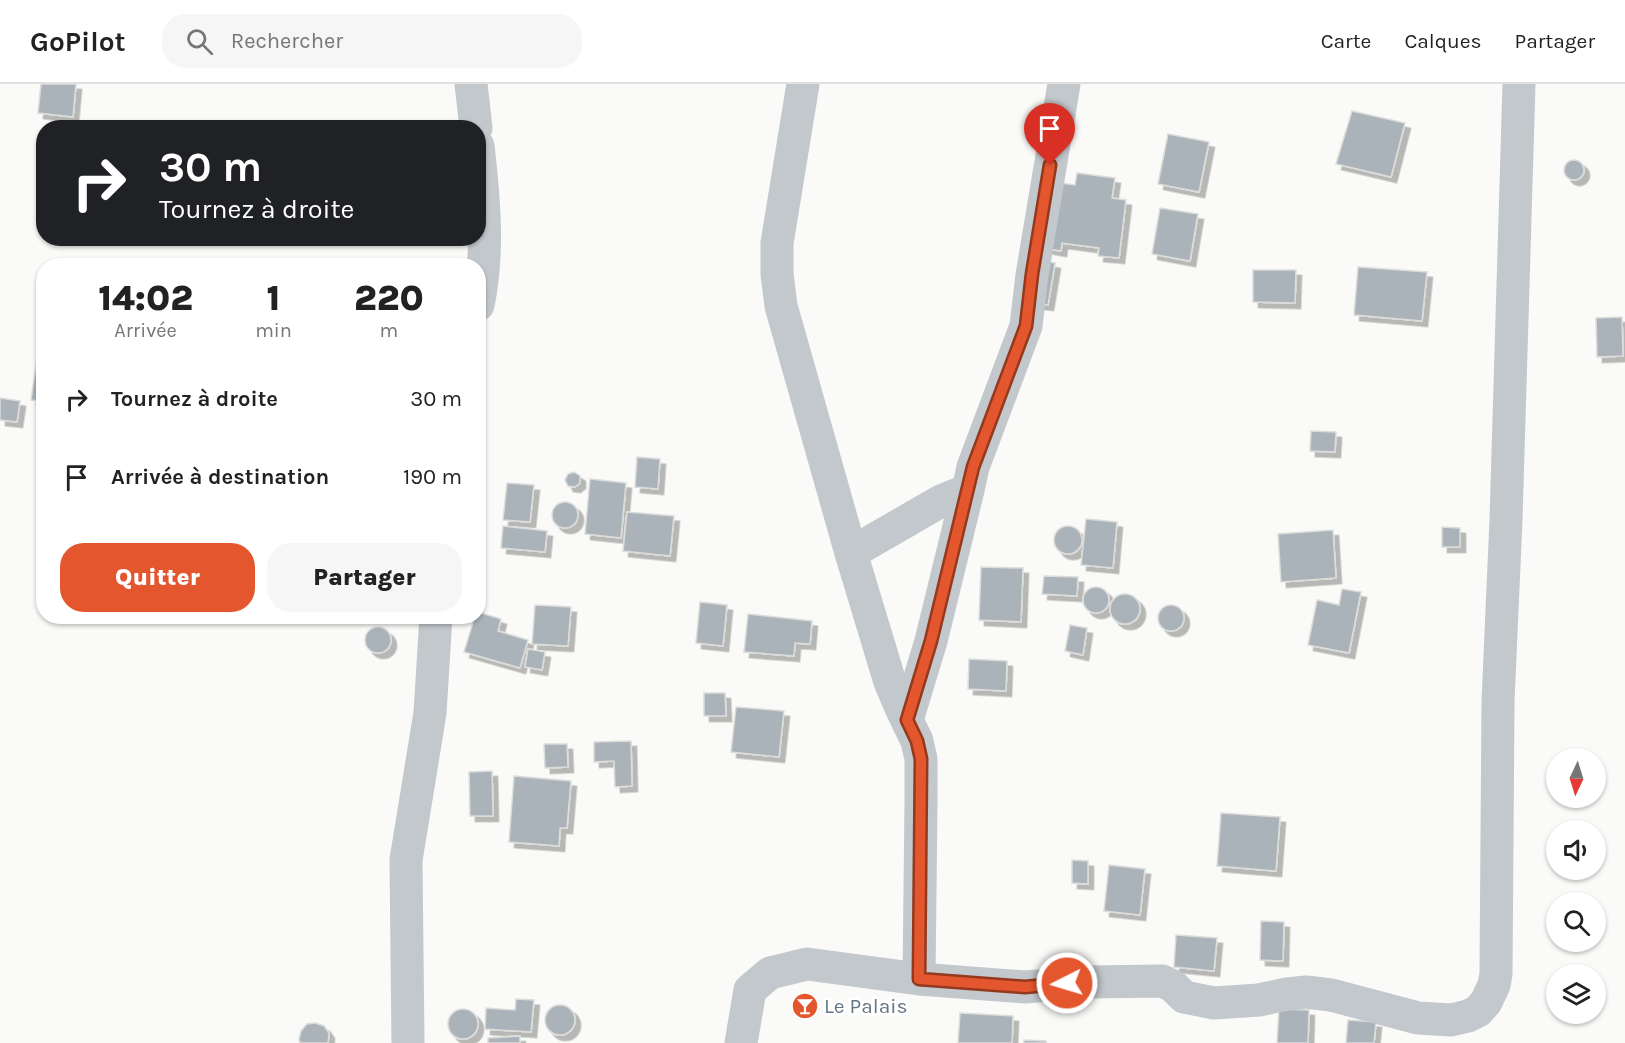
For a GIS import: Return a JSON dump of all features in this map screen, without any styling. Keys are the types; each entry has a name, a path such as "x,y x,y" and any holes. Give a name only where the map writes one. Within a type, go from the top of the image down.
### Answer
{"street":[{"path":"471,84 475,120"},
{"path":"803,84 777,243 777,274 781,306 890,682 917,741 921,759 919,979"},
{"path":"907,720 931,641 973,467 1026,326 1032,274 1064,84"},
{"path":"741,1043 750,990 770,973 807,964 919,979 1025,987 1088,982 1162,981 1173,986 1184,997 1214,1003 1259,1000 1306,992 1330,995 1418,1018 1451,1020 1478,1011 1486,1002 1494,986 1496,974 1498,701 1506,520 1516,85"},
{"path":"851,553 941,501 968,490"},
{"path":"408,1043 405,860 430,713 436,624"}],"building":[{"path":"41,84 76,84 73,117 38,113"},
{"path":"1352,111 1405,123 1391,177 1336,164"},
{"path":"1168,134 1209,142 1199,192 1158,184"},
{"path":"1574,160 1581,163 1584,170 1581,177 1574,180 1567,177 1564,170 1567,163"},
{"path":"1077,173 1115,178 1112,198 1126,200 1119,258 1098,256 1099,248 1062,243 1061,251 1044,248 1053,182 1075,185"},
{"path":"1160,208 1198,214 1190,261 1152,254"},
{"path":"1038,260 1055,263 1048,305 1031,303"},
{"path":"1358,267 1427,272 1422,321 1354,315"},
{"path":"1253,270 1296,270 1295,303 1253,302"},
{"path":"1622,317 1623,356 1597,357 1596,318"},
{"path":"36,365 36,401 31,400"},
{"path":"0,398 20,401 17,422 0,420"},
{"path":"1311,431 1336,432 1335,452 1310,451"},
{"path":"637,457 660,459 658,489 635,487"},
{"path":"574,472 580,476 580,483 575,487 568,486 565,480 568,474"},
{"path":"590,479 626,483 621,538 585,534"},
{"path":"507,483 534,485 530,522 503,520"},
{"path":"565,502 574,506 578,515 574,524 565,528 556,524 552,515 556,506"},
{"path":"627,512 674,516 670,556 623,551"},
{"path":"1086,519 1117,522 1113,568 1081,565"},
{"path":"503,526 547,531 545,552 501,548"},
{"path":"1068,526 1078,530 1082,540 1078,550 1068,554 1058,550 1054,540 1058,530"},
{"path":"1442,527 1460,528 1460,547 1442,547"},
{"path":"1333,530 1336,578 1281,582 1278,534"},
{"path":"981,567 1023,568 1021,622 979,620"},
{"path":"1044,576 1078,577 1077,596 1042,594"},
{"path":"1096,587 1105,591 1109,600 1105,609 1096,613 1087,609 1083,600 1087,591"},
{"path":"1342,589 1361,592 1349,653 1308,645 1317,600 1339,605"},
{"path":"1125,594 1136,598 1140,609 1136,620 1125,624 1114,620 1110,609 1114,598"},
{"path":"700,602 727,605 723,646 696,643"},
{"path":"535,605 571,607 568,646 532,644"},
{"path":"1171,605 1180,609 1184,618 1180,627 1171,631 1162,627 1158,618 1162,609"},
{"path":"486,614 501,619 498,631 528,640 520,668 464,652 473,624 486,624"},
{"path":"748,614 812,621 810,644 795,643 794,656 744,652"},
{"path":"1070,625 1087,628 1083,655 1065,651"},
{"path":"378,627 387,631 391,640 387,649 378,653 369,649 365,640 369,631"},
{"path":"528,649 545,652 542,670 525,667"},
{"path":"969,659 1007,661 1006,691 968,689"},
{"path":"704,693 725,693 726,716 704,716"},
{"path":"736,707 784,711 779,757 731,752"},
{"path":"631,741 632,786 615,787 614,761 594,762 594,742"},
{"path":"544,744 567,744 568,767 545,768"},
{"path":"492,771 493,816 470,816 469,772"},
{"path":"514,776 571,781 567,828 560,828 559,846 509,842"},
{"path":"1221,813 1280,817 1276,871 1217,866"},
{"path":"1072,860 1088,861 1088,884 1072,883"},
{"path":"1109,865 1145,869 1140,915 1104,911"},
{"path":"1261,921 1284,922 1283,961 1260,960"},
{"path":"1176,935 1217,938 1214,971 1174,967"},
{"path":"516,999 534,1000 531,1032 485,1029 486,1008 515,1010"},
{"path":"560,1005 566,1006 574,1014 574,1026 566,1034 560,1035 554,1034 546,1026 545,1020 546,1014 554,1006"},
{"path":"463,1009 474,1013 478,1024 474,1035 463,1039 452,1035 448,1024 452,1013"},
{"path":"1279,1009 1309,1010 1308,1043 1277,1043"},
{"path":"960,1013 1013,1016 1012,1043 958,1043"},
{"path":"1348,1020 1376,1022 1374,1043 1346,1043"},
{"path":"315,1023 324,1026 329,1033 328,1043 300,1043 301,1031 307,1024"},
{"path":"520,1036 520,1043 488,1043 488,1038"},
{"path":"1024,1040 1046,1041 1046,1043 1024,1043"}],"place":[{"name":"Le Palais","path":"805,1006"}],"route":[{"path":"1050,165 1026,326 973,467 931,641 907,720 917,741 921,759 919,979 1025,987 1067,983"}]}
